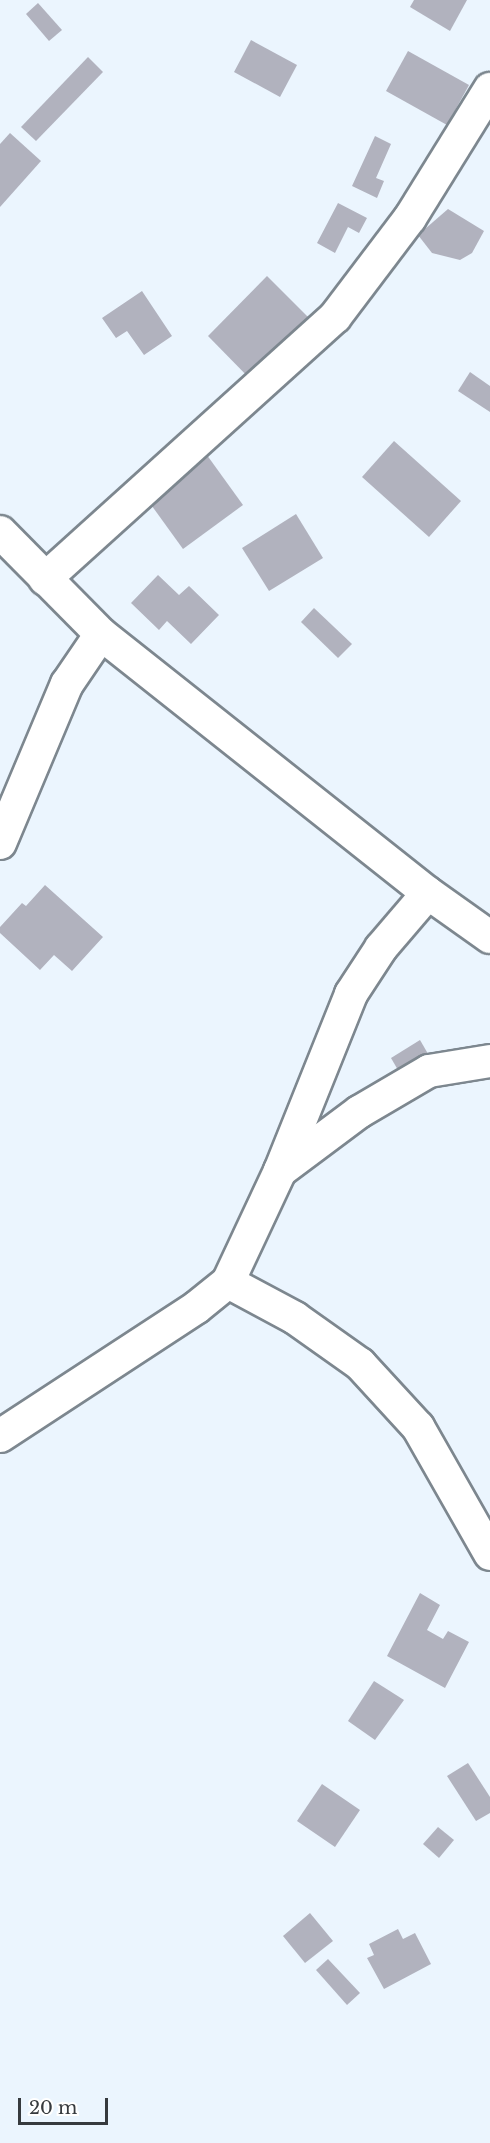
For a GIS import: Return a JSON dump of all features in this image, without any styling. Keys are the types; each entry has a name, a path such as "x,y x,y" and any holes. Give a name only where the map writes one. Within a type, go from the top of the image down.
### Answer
{"street":[{"path":"45,579 335,317 410,218 490,89"},
{"path":"0,532 101,634 428,893 490,937"},
{"path":"0,843 67,684 101,634"},
{"path":"0,1436 197,1307 228,1282 280,1172 351,994 381,948 428,893"},
{"path":"280,1172 359,1112 429,1071 490,1061"},
{"path":"228,1282 295,1318 360,1364 418,1427 490,1554"}],"building":[{"path":"414,0 467,0 450,31 410,7"},
{"path":"38,3 62,30 49,41 26,14"},
{"path":"251,40 297,65 280,97 234,72"},
{"path":"408,51 469,85 447,125 386,91"},
{"path":"88,57 103,72 36,141 21,127"},
{"path":"10,133 41,161 0,207 0,144"},
{"path":"375,136 391,144 376,178 384,181 377,198 352,186"},
{"path":"338,203 367,218 359,233 348,227 335,253 317,243"},
{"path":"448,209 484,231 472,253 460,260 432,253 418,235"},
{"path":"267,276 316,325 256,385 208,336"},
{"path":"142,291 172,336 144,355 127,331 116,338 102,318"},
{"path":"470,372 490,386 490,412 458,391"},
{"path":"394,441 461,501 429,537 362,477"},
{"path":"204,451 243,505 183,549 144,495"},
{"path":"296,514 323,558 269,591 242,548"},
{"path":"158,575 179,595 189,586 219,615 191,644 167,621 159,630 131,603"},
{"path":"314,608 352,644 338,658 301,622"},
{"path":"45,885 103,937 72,971 54,955 40,970 0,933 0,927 22,903 26,906"},
{"path":"420,1040 431,1059 402,1077 391,1058"},
{"path":"420,1593 440,1605 427,1630 443,1639 448,1631 469,1642 445,1688 387,1656"},
{"path":"374,1681 404,1700 375,1740 348,1721"},
{"path":"468,1763 490,1797 490,1813 476,1821 447,1776"},
{"path":"322,1784 360,1810 335,1847 297,1821"},
{"path":"438,1827 454,1840 439,1858 423,1844"},
{"path":"310,1913 333,1941 305,1963 283,1936"},
{"path":"398,1929 403,1939 415,1933 431,1964 384,1989 367,1958 374,1955 369,1944"},
{"path":"328,1959 360,1993 347,2005 316,1970"}]}
